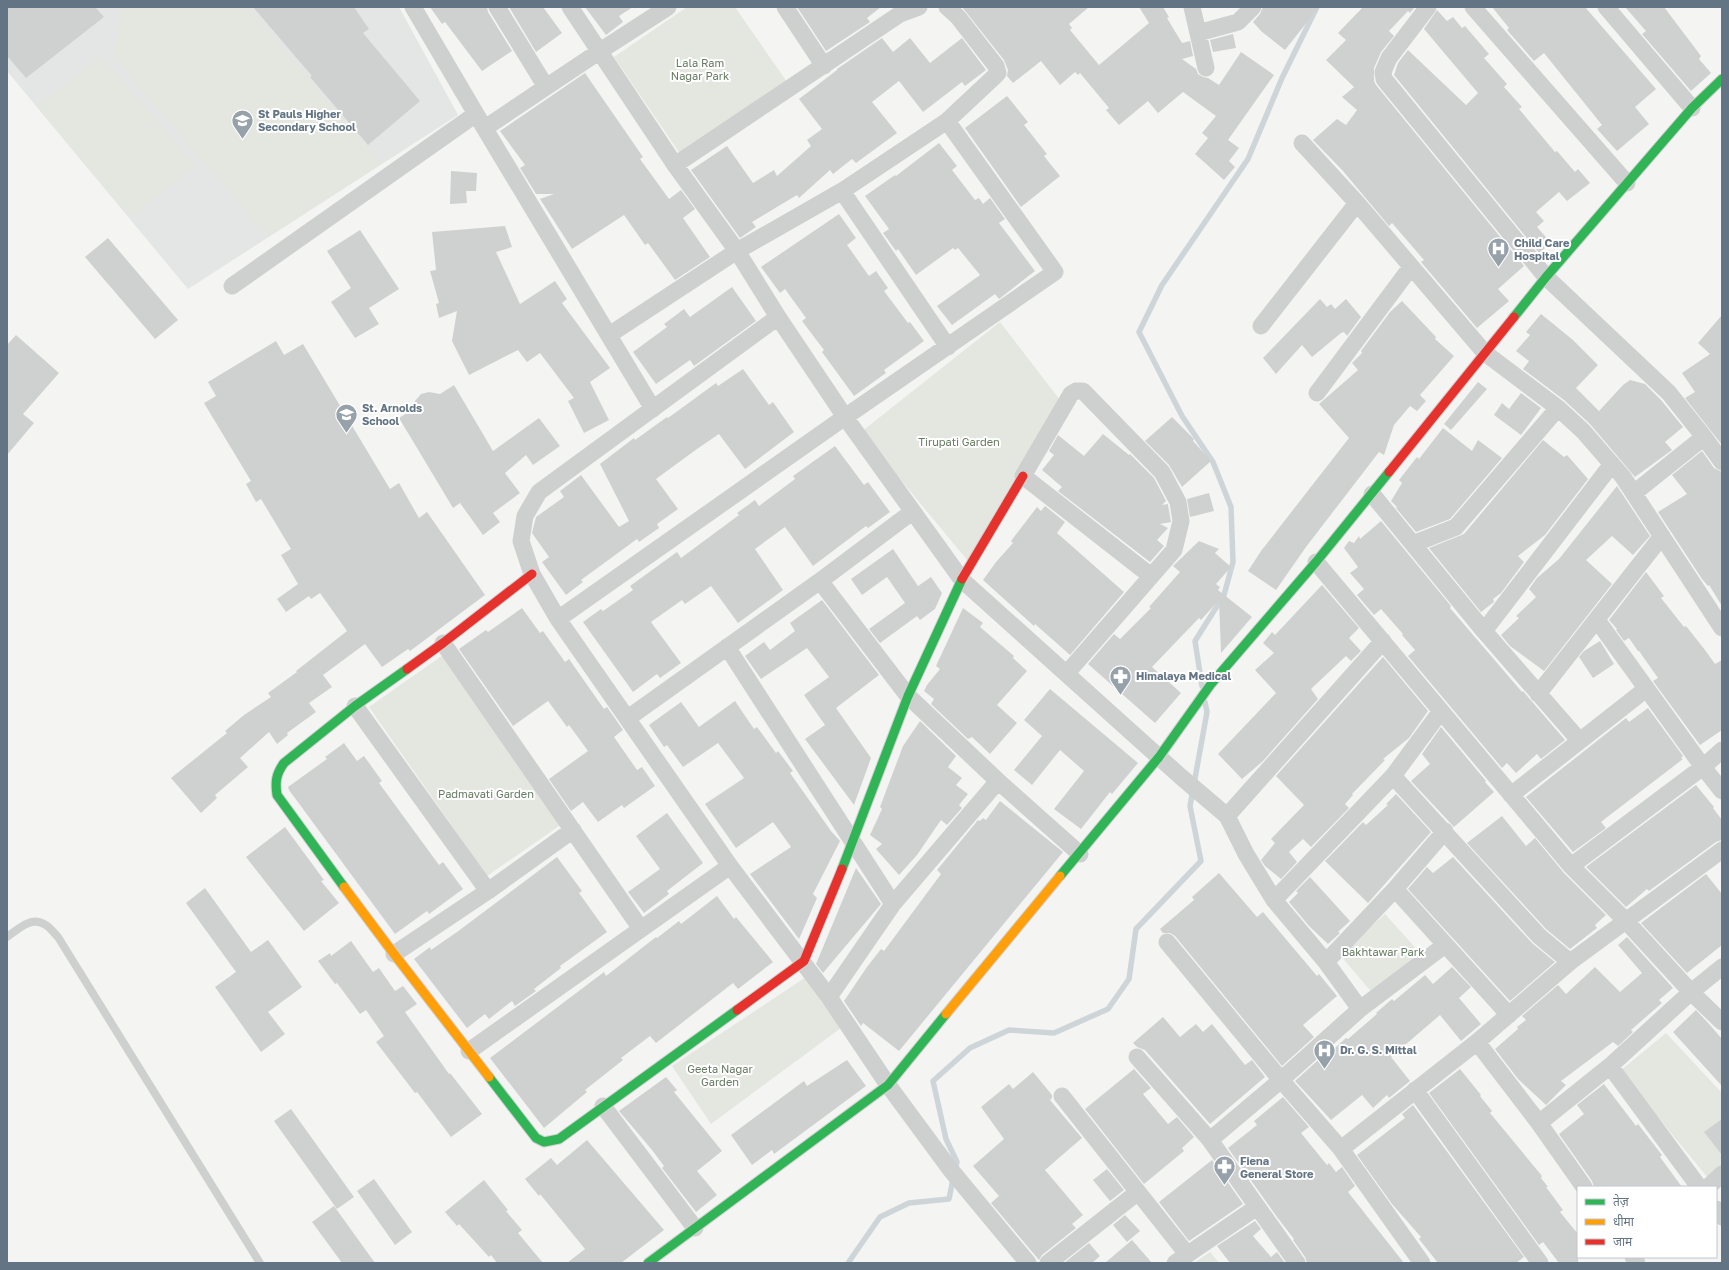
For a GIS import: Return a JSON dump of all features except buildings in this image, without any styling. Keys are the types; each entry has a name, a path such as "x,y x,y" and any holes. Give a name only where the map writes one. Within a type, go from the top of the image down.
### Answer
{"street":[{"path":"413,7 653,409"},
{"path":"496,7 546,87"},
{"path":"570,7 674,164 737,251 778,317 845,417 962,580 1180,776 1227,816 1246,854 1274,900 1326,962 1360,1009"},
{"path":"485,128 668,7"},
{"path":"785,7 824,66"},
{"path":"674,164 824,66 898,11 919,7"},
{"path":"609,335 737,251 842,191 947,121 998,73 996,66 958,17 947,7"},
{"path":"1192,7 1206,68"},
{"path":"1198,33 1238,22 1253,7"},
{"path":"1428,7 1389,58 1383,72 1384,79 1546,277 1669,393 1722,462"},
{"path":"1473,7 1627,183"},
{"path":"1606,7 1692,108"},
{"path":"648,1263 888,1085 1159,757 1211,684 1316,562 1372,494 1546,277 1692,108 1722,79"},
{"path":"232,286 476,114"},
{"path":"558,619 845,417 1055,272 947,121"},
{"path":"1302,143 1357,203 1485,353 1558,408 1583,432 1612,464 1623,477 1722,628"},
{"path":"842,191 948,346"},
{"path":"1261,326 1357,203"},
{"path":"1317,393 1411,267"},
{"path":"778,317 539,492 525,516 521,541 532,574 558,619 730,866 804,961 830,997 888,1085 950,1169 970,1191 1028,1263"},
{"path":"532,574 443,643 355,706 284,763 276,773 275,786 277,795 394,954 536,1138 544,1142 559,1139 804,961 853,843 908,696 962,580 1071,394 1076,390 1083,392 1162,472 1178,502 1181,521 1174,550 1067,673"},
{"path":"1413,544 1456,527 1558,408"},
{"path":"1634,494 1704,437"},
{"path":"1484,631 1612,464"},
{"path":"1023,476 1151,576"},
{"path":"1372,494 1484,631 1579,740"},
{"path":"628,718 820,581 912,512"},
{"path":"1538,694 1662,536"},
{"path":"1316,562 1571,866 1625,920 1691,992 1722,1022"},
{"path":"820,581 908,696 998,782 1080,854"},
{"path":"1597,620 1646,689 1722,790"},
{"path":"1227,816 1383,641"},
{"path":"443,643 641,929"},
{"path":"727,647 893,904"},
{"path":"1511,794 1646,689"},
{"path":"355,706 488,891"},
{"path":"1274,900 1393,776 1441,711"},
{"path":"1571,866 1722,750"},
{"path":"1393,776 1445,831 1539,936 1570,962"},
{"path":"830,997 893,904 998,782"},
{"path":"394,954 488,891 573,830"},
{"path":"1326,962 1395,889 1445,831"},
{"path":"1341,1149 1477,1042 1570,962 1722,850"},
{"path":"468,1051 730,866"},
{"path":"1395,889 1509,1015"},
{"path":"1167,942 1281,1080 1341,1149 1422,1263"},
{"path":"1210,1140 1281,1080 1360,1009 1445,945"},
{"path":"1539,1123 1610,1066 1691,992 1722,967"},
{"path":"1477,1042 1539,1123 1583,1186"},
{"path":"1136,1057 1210,1140 1297,1263"},
{"path":"1610,1066 1699,1186"},
{"path":"1415,1090 1540,1263"},
{"path":"1062,1096 1138,1192 1181,1258 1257,1207"},
{"path":"604,1106 695,1228"},
{"path":"1709,1186 1722,1174"},
{"path":"1048,1263 1138,1192"}],"lane":[{"path":"7,937 24,925 32,922 44,923 58,937 260,1263"}],"shaded area":[{"name":"St Pauls Higher Secondary School","path":"7,7 399,7 458,115 188,289 7,71"}],"green space":[{"path":"122,7 248,7 381,164 268,237 113,56"},
{"name":"Lala Ram Nagar Park","path":"687,7 735,7 787,82 681,155 614,57"},
{"path":"100,56 195,165 130,218 37,107"},
{"name":"Tirupati Garden","path":"1000,322 1063,404 968,561 861,432"},
{"name":"Padmavati Garden","path":"443,655 562,824 487,876 369,707"},
{"name":"Bakhtawar Park","path":"1385,914 1421,954 1374,995 1340,955"},
{"name":"Geeta Nagar Garden","path":"809,975 841,1028 711,1124 672,1066"},
{"path":"1666,1033 1722,1093 1722,1165 1708,1178 1620,1071"},
{"path":"1210,1252 1219,1263 1194,1263"}],"waterway":[{"path":"1202,686 1195,641 1224,595 1233,562 1231,507 1213,462 1182,416 1139,332 1162,285 1248,159 1282,78 1317,7"},
{"path":"955,1171 957,1162 946,1139 933,1081 970,1048 1009,1030 1054,1033 1108,1009 1129,979 1136,929 1201,861 1190,806 1207,712 1205,702"},
{"path":"848,1263 880,1217 909,1203 949,1199 953,1179"}],"traffic: fast":[{"path":"1514,317 1546,277 1692,108 1722,79"},
{"path":"1060,876 1159,757 1211,684 1316,562 1389,472"},
{"path":"842,869 908,696 962,579"},
{"path":"344,887 277,795 276,782 279,771 284,763 355,706 407,669"},
{"path":"489,1077 536,1138 544,1142 559,1139 737,1010"},
{"path":"648,1263 888,1085 946,1014"}],"traffic: slow":[{"path":"946,1014 1060,876"},
{"path":"344,887 489,1077"}],"traffic: jam":[{"path":"1389,472 1514,317"},
{"path":"962,579 1023,476"},
{"path":"407,669 532,574"},
{"path":"737,1010 804,961 842,869"}],"place":[{"name":"St Pauls Higher Secondary School","path":"242,140"},
{"name":"Child Care Hospital","path":"1498,268"},
{"name":"St. Arnolds School","path":"347,434"},
{"name":"Himalaya Medical","path":"1121,696"},
{"name":"Dr. G. S. Mittal","path":"1324,1070"},
{"name":"Fiena General Store","path":"1225,1186"}]}
